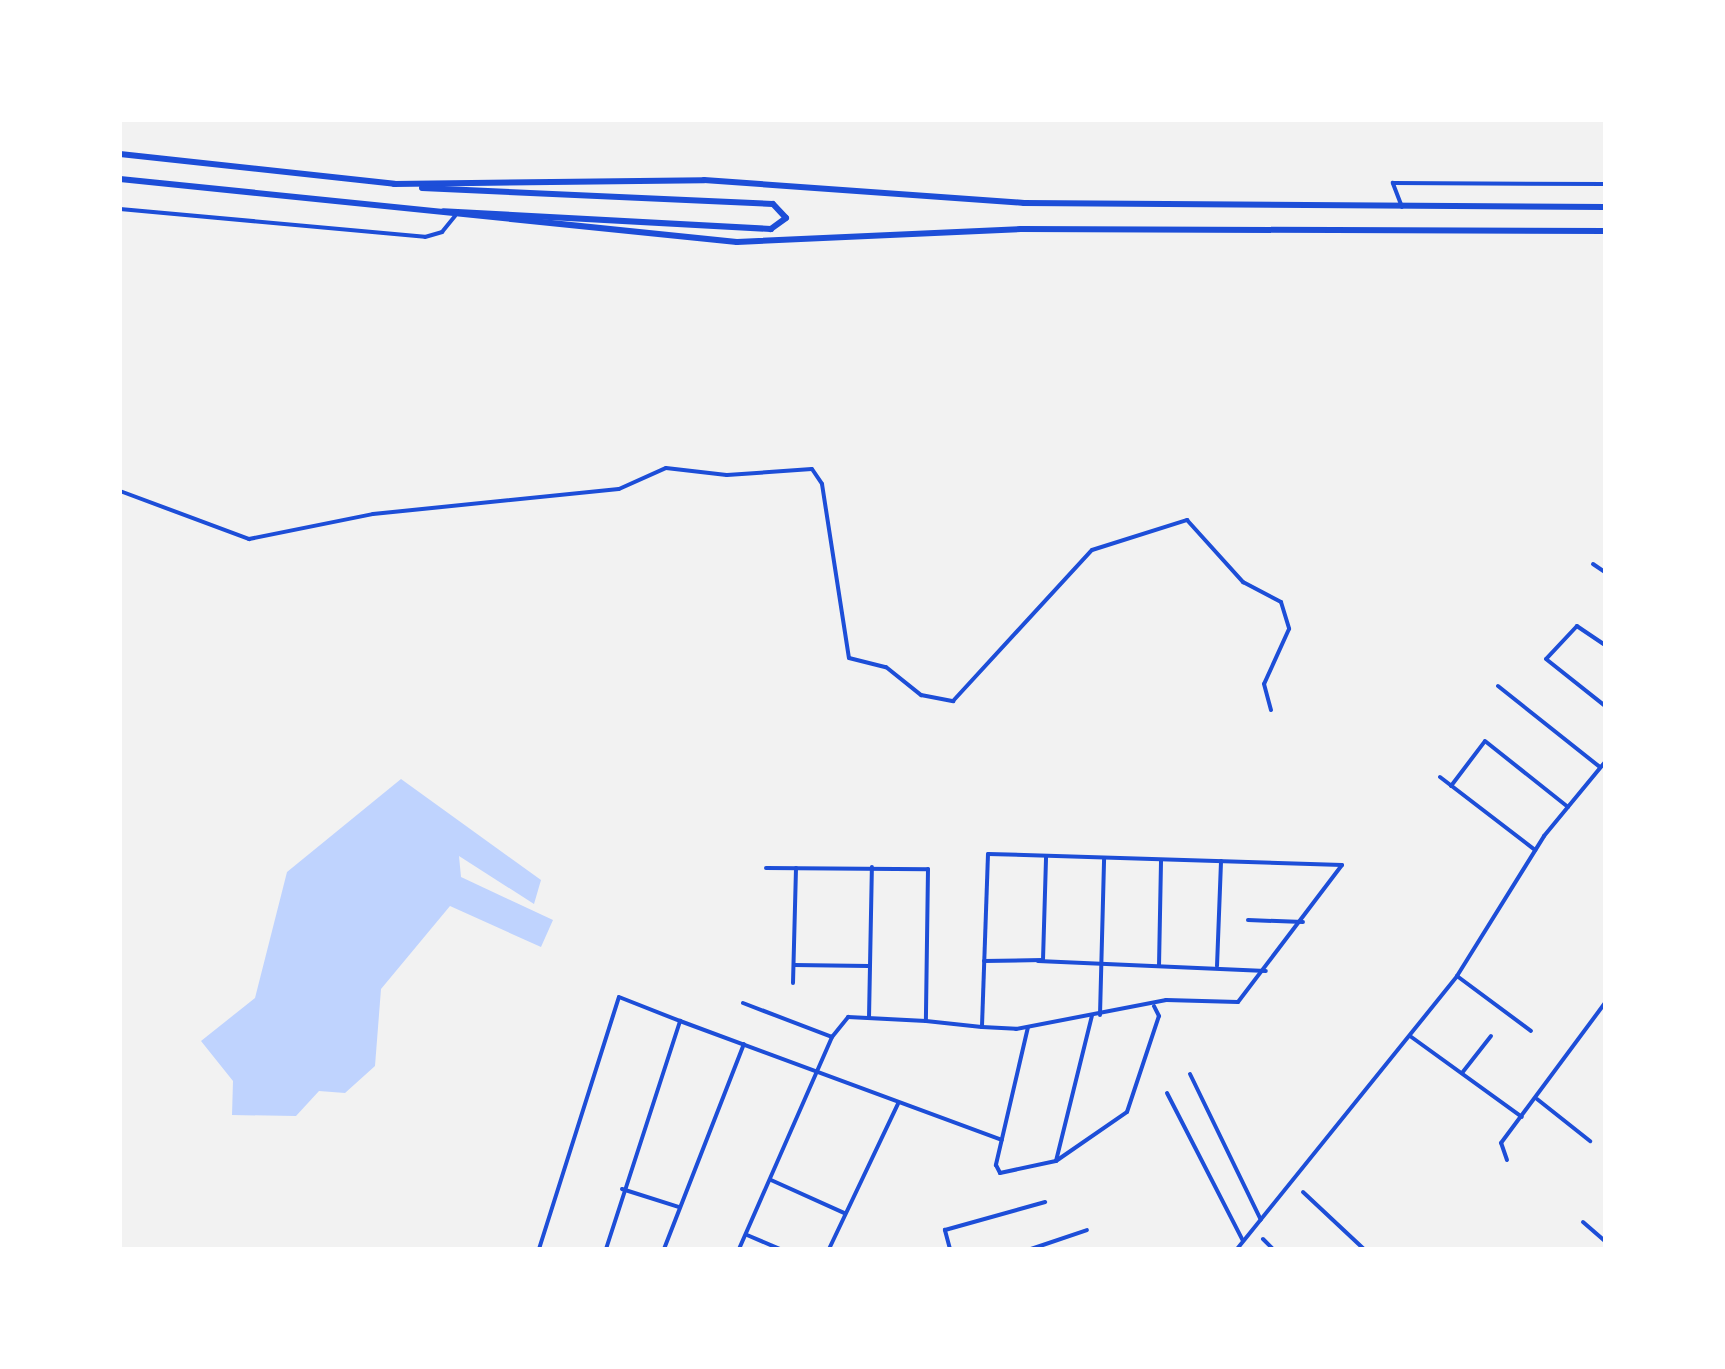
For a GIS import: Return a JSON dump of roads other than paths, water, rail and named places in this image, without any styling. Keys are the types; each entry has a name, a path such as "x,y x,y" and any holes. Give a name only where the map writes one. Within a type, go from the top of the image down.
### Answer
{"highway":[{"path":"120,154 491,195 774,204 786,218 770,229 397,208"},
{"path":"120,179 736,242 1020,229 1605,231"},
{"path":"357,181 493,186 704,180 1024,203 1605,207"}],"street":[{"path":"1402,206 1393,184 1605,184"},
{"path":"120,209 425,237 442,232 455,216"},
{"path":"120,491 250,538 373,514 619,489 666,468 726,475 812,469 822,484 849,658 886,667 921,695 952,701 1092,550 1188,520 1243,582 1281,602 1289,628 1264,684 1271,710"},
{"path":"1593,564 1605,572"},
{"path":"1605,645 1576,626 1546,660 1605,706"},
{"path":"1237,1249 1456,976 1534,850 1603,765 1498,686"},
{"path":"1451,786 1485,741 1568,807"},
{"path":"1440,777 1534,850"},
{"path":"739,1249 832,1037 848,1017 982,1027 1028,1028 1148,1005 1238,1002 1266,971 1342,866 988,854 982,1027"},
{"path":"1038,961 1044,956 1046,856"},
{"path":"1056,1161 1096,1015 1104,858"},
{"path":"1158,966 1161,860"},
{"path":"1217,969 1221,861"},
{"path":"869,1018 872,866"},
{"path":"766,868 928,869 926,1021"},
{"path":"794,983 796,868"},
{"path":"1248,920 1303,922"},
{"path":"984,962 1266,971"},
{"path":"794,966 869,966"},
{"path":"1456,976 1531,1031"},
{"path":"539,1249 619,997 1002,1140"},
{"path":"743,1003 832,1037"},
{"path":"1506,1160 1501,1143 1605,1003"},
{"path":"1028,1028 997,1172 1056,1161 1131,1106 1158,1016 1148,1005"},
{"path":"606,1249 622,1189 680,1021"},
{"path":"1410,1036 1522,1116"},
{"path":"1462,1073 1491,1036"},
{"path":"664,1249 744,1044"},
{"path":"1190,1074 1261,1220"},
{"path":"1166,1093 1244,1241"},
{"path":"1537,1099 1590,1141"},
{"path":"828,1249 899,1102"},
{"path":"771,1180 846,1214"},
{"path":"622,1189 682,1208"},
{"path":"1302,1192 1364,1249"},
{"path":"950,1249 945,1230 1045,1202"},
{"path":"1582,1222 1605,1240"},
{"path":"1031,1249 1087,1230"},
{"path":"746,1234 780,1249"},
{"path":"1263,1240 1273,1249"}],"water":[{"path":"401,779 541,880 534,904 459,856 461,877 553,920 541,947 450,906 381,989 375,1066 345,1093 319,1091 296,1116 232,1115 233,1081 201,1041 255,998 287,872"}]}
